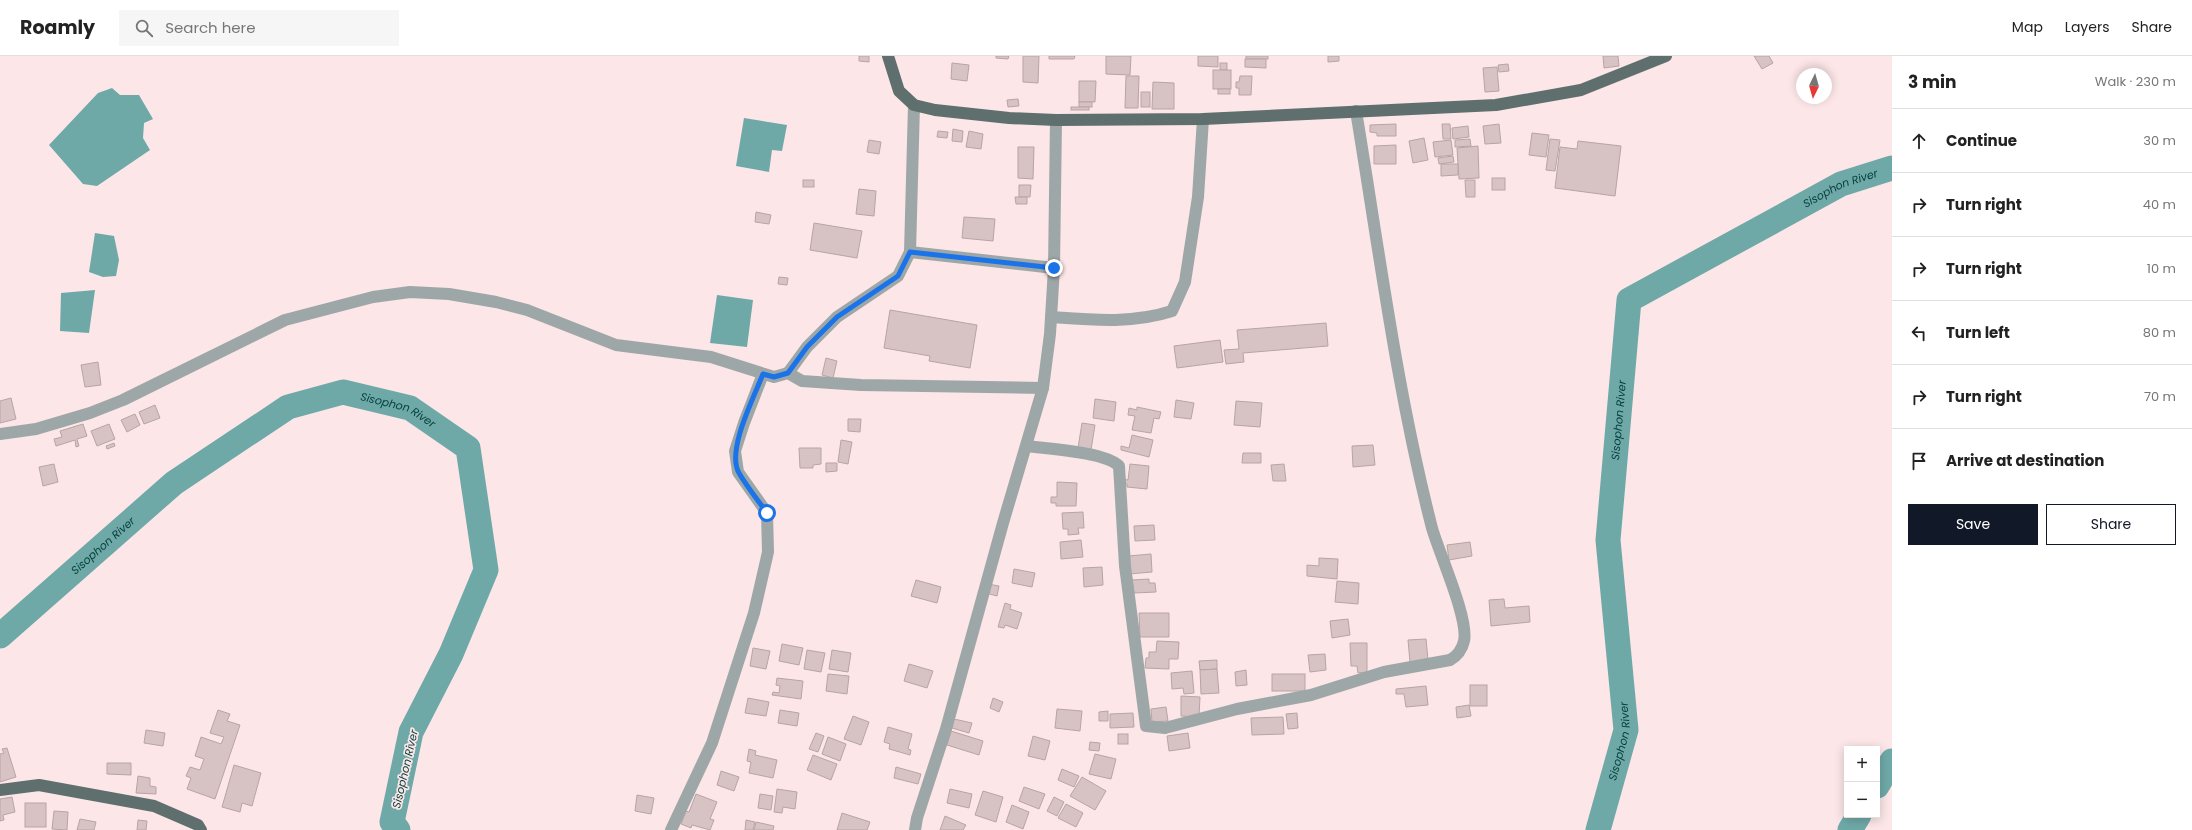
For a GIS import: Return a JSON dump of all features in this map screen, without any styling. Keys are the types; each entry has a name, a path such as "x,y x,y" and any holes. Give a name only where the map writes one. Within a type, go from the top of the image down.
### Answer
{"main road":[{"path":"888,56 899,91 914,105 942,111 1009,118 1056,120 1203,119 1496,105 1581,90 1666,56"},
{"path":"0,790 39,785 154,806 198,825 201,830"}],"street":[{"path":"0,434 36,429 90,413 123,400 285,320 373,297 410,292 449,294 496,302 526,310 616,345 711,358 774,377 788,373 807,347 837,317 898,276 910,252 914,105"},
{"path":"1027,446 1100,456 1114,460 1119,466 1125,566 1146,726 1165,728 1237,709 1311,695 1384,672 1450,660 1457,655 1464,640 1460,608 1434,534 1411,441 1356,111"},
{"path":"1051,317 1126,321 1152,318 1172,311 1185,282 1198,197 1203,119"},
{"path":"915,830 917,818 946,729 1003,523 1043,388 1051,317 1054,268 1056,120"},
{"path":"910,252 1054,268"},
{"path":"788,373 802,381 862,385 1043,388"},
{"path":"671,830 712,743 754,613 768,552 767,513 738,472 735,451 763,374"}],"water":[{"path":"112,88 120,95 139,95 153,119 144,123 143,138 150,150 97,186 83,184 49,145 98,93"},
{"path":"744,118 787,125 782,151 772,150 769,172 736,166"},
{"path":"95,233 114,236 119,260 116,276 103,277 89,272"},
{"path":"95,290 89,333 60,331 61,293"},
{"path":"717,295 753,300 747,347 710,343"}],"building":[{"path":"859,56 869,56 869,62 859,61"},
{"path":"996,56 1009,56 1008,59 996,58"},
{"path":"1023,56 1039,56 1038,83 1023,82"},
{"path":"1049,56 1075,56 1074,59 1049,59"},
{"path":"1106,56 1131,56 1130,75 1106,74"},
{"path":"1198,56 1218,56 1218,67 1198,66"},
{"path":"1246,56 1268,56 1268,59 1246,59"},
{"path":"1328,56 1339,56 1339,61 1328,62"},
{"path":"1603,56 1618,56 1619,66 1604,68"},
{"path":"1754,56 1769,56 1773,63 1762,69"},
{"path":"1245,59 1266,59 1266,68 1245,67"},
{"path":"952,63 969,65 967,81 951,79"},
{"path":"1220,63 1227,63 1227,70 1220,70"},
{"path":"1508,64 1509,71 1499,72 1498,65"},
{"path":"1497,67 1499,91 1485,92 1483,68"},
{"path":"1213,70 1231,70 1231,89 1213,89"},
{"path":"1126,76 1139,76 1138,108 1125,108"},
{"path":"1240,76 1252,76 1251,95 1239,95 1239,88 1236,88 1236,82 1239,82"},
{"path":"1079,81 1096,81 1095,102 1079,102"},
{"path":"1153,82 1174,83 1174,109 1152,109"},
{"path":"1218,89 1230,89 1230,94 1218,94"},
{"path":"1141,92 1150,92 1150,107 1141,107"},
{"path":"1018,99 1019,106 1008,107 1007,100"},
{"path":"1079,102 1092,102 1092,107 1079,107"},
{"path":"1071,107 1089,107 1089,110 1071,110"},
{"path":"1396,124 1396,136 1377,136 1377,133 1370,132 1370,125"},
{"path":"1442,124 1450,124 1451,139 1443,139"},
{"path":"1499,124 1501,143 1485,144 1483,126"},
{"path":"1468,126 1469,137 1453,139 1452,128"},
{"path":"953,129 963,131 962,142 952,141"},
{"path":"938,131 948,132 947,138 937,137"},
{"path":"969,131 983,134 981,149 966,147"},
{"path":"1532,133 1549,135 1546,157 1529,155"},
{"path":"1424,138 1428,160 1413,163 1409,141"},
{"path":"1470,139 1471,146 1455,147 1455,140"},
{"path":"1550,139 1560,140 1555,171 1546,170"},
{"path":"869,140 881,142 879,154 867,152"},
{"path":"1451,140 1453,155 1435,157 1433,142"},
{"path":"1578,141 1621,146 1615,196 1555,188 1560,147 1577,149"},
{"path":"1396,145 1396,164 1374,164 1374,146"},
{"path":"1478,146 1479,178 1459,179 1457,148"},
{"path":"1018,147 1034,147 1033,179 1018,178"},
{"path":"1453,156 1454,162 1439,164 1438,158"},
{"path":"1441,164 1458,164 1458,175 1441,176"},
{"path":"1492,178 1505,178 1505,190 1492,190"},
{"path":"803,180 814,180 814,187 803,187"},
{"path":"1465,180 1475,180 1475,197 1466,197"},
{"path":"1019,185 1031,185 1030,197 1019,197"},
{"path":"859,189 876,191 874,216 856,214"},
{"path":"1015,197 1027,197 1027,204 1016,204"},
{"path":"756,212 771,215 769,224 755,222"},
{"path":"964,217 995,219 993,241 962,238"},
{"path":"814,223 862,231 857,258 810,250"},
{"path":"779,277 788,278 787,285 778,284"},
{"path":"890,310 977,325 970,368 929,361 930,356 884,348"},
{"path":"1326,323 1328,346 1243,353 1244,362 1226,364 1224,350 1239,349 1237,330"},
{"path":"1220,340 1223,362 1177,368 1174,346"},
{"path":"826,358 837,361 833,378 822,375"},
{"path":"98,362 101,385 85,387 81,365"},
{"path":"11,398 16,419 0,423 0,401"},
{"path":"1095,399 1116,402 1114,421 1093,418"},
{"path":"1176,400 1194,403 1191,419 1174,417"},
{"path":"1236,401 1262,403 1260,427 1234,425"},
{"path":"155,405 160,418 144,424 139,412"},
{"path":"1137,407 1161,412 1159,419 1154,418 1151,433 1132,430 1135,416 1128,415 1129,408 1137,410"},
{"path":"135,414 140,425 127,432 121,420"},
{"path":"848,419 861,419 860,432 848,431"},
{"path":"1082,423 1095,425 1091,450 1078,448"},
{"path":"83,424 87,436 77,439 79,446 76,447 75,440 56,446 54,439 62,437 60,431"},
{"path":"109,424 115,439 97,446 91,431"},
{"path":"1132,435 1153,440 1149,457 1121,450 1121,446 1129,448"},
{"path":"841,440 852,442 848,464 838,462"},
{"path":"114,443 115,446 107,449 106,446"},
{"path":"1373,445 1375,465 1353,467 1352,446"},
{"path":"799,448 821,448 821,464 813,465 813,468 800,468"},
{"path":"1243,453 1261,453 1261,463 1242,463"},
{"path":"826,463 837,463 837,471 826,472"},
{"path":"54,464 58,482 43,486 39,467"},
{"path":"1130,464 1149,466 1147,489 1127,487 1127,484 1121,483 1122,479 1128,480"},
{"path":"1284,464 1286,481 1273,481 1271,465"},
{"path":"1057,482 1077,483 1076,506 1056,506 1056,503 1051,503 1051,497 1057,497"},
{"path":"1083,512 1084,528 1078,528 1079,534 1068,535 1068,529 1063,529 1062,513"},
{"path":"1154,525 1155,540 1135,541 1134,526"},
{"path":"1081,540 1083,557 1061,559 1060,542"},
{"path":"1470,542 1472,556 1449,560 1447,545"},
{"path":"1151,554 1152,572 1129,574 1128,556"},
{"path":"1319,558 1338,559 1337,579 1307,576 1307,565 1319,566"},
{"path":"1102,567 1103,585 1084,587 1083,568"},
{"path":"1014,569 1035,573 1032,587 1012,583"},
{"path":"1149,579 1149,583 1155,583 1156,592 1134,593 1132,580"},
{"path":"916,580 941,587 937,603 911,596"},
{"path":"1337,581 1359,583 1358,604 1335,602"},
{"path":"988,584 999,586 997,596 986,593"},
{"path":"1504,599 1505,608 1529,606 1530,622 1491,626 1489,600"},
{"path":"1005,603 1011,605 1010,609 1022,613 1017,629 1005,625 1004,628 998,627"},
{"path":"1139,613 1169,613 1169,637 1140,637"},
{"path":"1348,619 1350,635 1332,638 1330,621"},
{"path":"1426,639 1428,660 1410,662 1408,640"},
{"path":"1157,641 1179,642 1178,659 1169,659 1169,669 1145,668 1146,658 1149,658 1149,652 1156,652"},
{"path":"1350,643 1367,643 1367,672 1358,673 1357,666 1351,666"},
{"path":"782,644 803,648 799,665 779,661"},
{"path":"753,648 770,651 766,669 750,666"},
{"path":"807,650 825,653 821,672 804,669"},
{"path":"832,650 851,653 848,672 829,669"},
{"path":"1325,654 1326,670 1310,672 1308,655"},
{"path":"1217,660 1217,669 1200,670 1199,661"},
{"path":"909,664 933,671 927,688 904,681"},
{"path":"1217,669 1219,693 1201,694 1200,670"},
{"path":"1246,670 1247,685 1236,686 1235,672"},
{"path":"1192,671 1194,693 1184,694 1183,688 1172,689 1171,673"},
{"path":"828,674 849,676 847,694 826,691"},
{"path":"1272,674 1305,674 1305,691 1272,691"},
{"path":"777,678 803,681 801,699 772,695 773,692 779,693 780,686 776,685"},
{"path":"1470,685 1487,685 1487,706 1470,706"},
{"path":"1426,686 1428,705 1406,707 1404,694 1396,694 1396,689"},
{"path":"1181,696 1200,697 1199,717 1181,716"},
{"path":"748,698 769,702 766,716 745,713"},
{"path":"993,698 1003,702 999,712 990,708"},
{"path":"1469,705 1471,716 1457,718 1456,707"},
{"path":"1166,707 1168,721 1152,722 1151,709"},
{"path":"1057,709 1082,711 1080,731 1055,728"},
{"path":"218,710 230,714 227,721 240,725 215,799 187,789 191,778 186,776 190,767 200,770 204,759 195,756 201,737 221,744 224,737 210,733"},
{"path":"780,710 799,713 797,726 778,723"},
{"path":"1108,711 1108,721 1099,721 1099,712"},
{"path":"1133,713 1134,727 1110,728 1110,714"},
{"path":"1297,713 1298,728 1288,729 1286,714"},
{"path":"853,716 869,722 861,745 844,739"},
{"path":"1283,717 1284,734 1252,735 1251,718"},
{"path":"954,719 972,723 969,733 952,728"},
{"path":"888,727 912,734 908,749 911,750 910,755 889,749 890,744 884,742"},
{"path":"146,730 165,733 163,746 144,743"},
{"path":"951,731 983,741 979,755 947,745"},
{"path":"816,733 824,736 818,752 809,749"},
{"path":"1188,733 1190,748 1169,751 1167,736"},
{"path":"1118,734 1128,734 1128,744 1118,744"},
{"path":"1033,736 1050,741 1045,760 1028,756"},
{"path":"828,737 846,744 840,761 822,754"},
{"path":"1090,742 1100,743 1099,751 1089,750"},
{"path":"7,748 16,777 0,782 0,754 4,753 2,749"},
{"path":"749,749 756,751 755,755 777,760 773,778 749,773 751,762 747,761"},
{"path":"1095,754 1116,759 1111,779 1089,774"},
{"path":"813,755 837,764 831,780 807,770"},
{"path":"107,763 131,763 131,775 107,774"},
{"path":"234,765 261,773 252,806 242,803 240,812 222,807"},
{"path":"896,767 921,774 918,784 894,778"},
{"path":"1062,769 1079,776 1074,787 1058,780"},
{"path":"721,771 739,777 734,791 717,785"},
{"path":"138,776 150,778 150,786 156,787 156,794 136,793"},
{"path":"1082,777 1106,791 1095,810 1070,796"},
{"path":"1024,787 1045,794 1039,809 1019,801"},
{"path":"777,789 797,792 795,809 783,807 782,813 774,812"},
{"path":"950,789 972,794 969,808 947,803"},
{"path":"983,791 1003,797 996,822 975,815"},
{"path":"696,794 717,802 710,819 714,820 710,830 692,825 691,828 681,824 686,811 689,812"},
{"path":"760,794 773,796 771,810 758,808"},
{"path":"637,795 654,798 651,814 635,811"},
{"path":"12,797 15,812 3,815 4,820 0,821 0,799"},
{"path":"1054,797 1064,802 1057,816 1047,811"},
{"path":"25,803 46,803 46,827 25,827"},
{"path":"1066,804 1083,813 1076,827 1058,818"},
{"path":"1012,805 1029,812 1023,829 1006,822"},
{"path":"54,811 68,812 67,830 52,829"},
{"path":"842,813 870,822 867,830 837,830"},
{"path":"945,816 966,825 963,830 940,830"},
{"path":"80,819 96,822 94,830 77,830"},
{"path":"138,820 147,821 146,830 137,830"},
{"path":"746,820 755,822 753,830 745,830"},
{"path":"756,822 774,826 773,830 754,830"}],"waterway":[{"name":"Sisophon River","path":"1598,830 1626,730 1608,540 1629,300 1841,184 1892,168"},
{"name":"Sisophon River","path":"0,636 174,483 288,407 343,392 410,408 468,448 486,570 451,654 411,732 392,822 398,830"},
{"name":"Sisophon River","path":"1879,782 1892,761"},
{"name":"Sisophon River","path":"1850,830 1857,818"}],"route":[{"path":"767,513 738,472 735,451 763,374 774,377 788,373 807,347 837,317 872,292 898,276 910,252 1054,268"}]}
